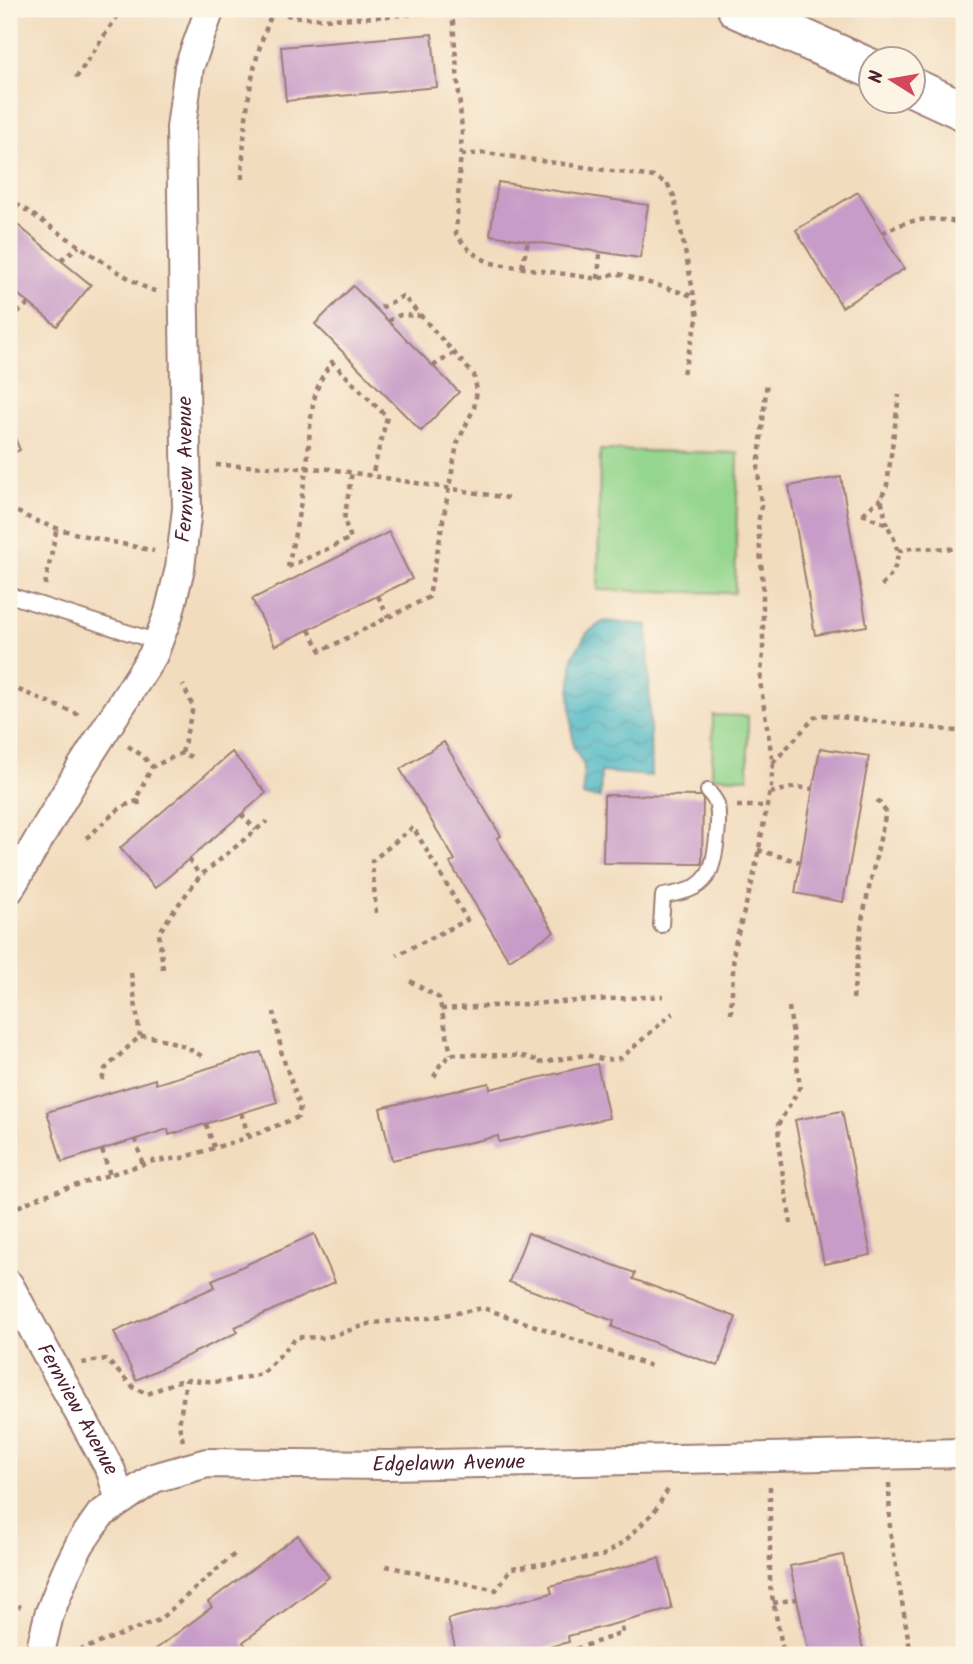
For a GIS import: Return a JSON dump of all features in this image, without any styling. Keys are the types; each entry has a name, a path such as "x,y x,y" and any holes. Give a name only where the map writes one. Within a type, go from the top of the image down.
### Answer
{"main road":[{"path":"737,9 858,63"},
{"path":"928,94 964,111"}],"street":[{"name":"Fernview Avenue","path":"9,890 153,655 169,613 182,558 187,509 187,464 181,128 189,67 210,9"},
{"name":"Fernview Avenue","path":"9,1285 111,1471 120,1501"},
{"name":"Edgelawn Avenue","path":"41,1655 49,1615 70,1564 100,1515 154,1478 206,1463 388,1465 964,1453"}],"lane":[{"path":"9,595 158,642"},
{"path":"661,925 663,896 690,891 708,876 715,853 717,803 708,791"}],"path":[{"path":"76,78 122,9"},
{"path":"267,9 282,15 306,18 437,12 448,15 453,22 462,131 456,234 475,257 491,263 598,279 617,273 693,296"},
{"path":"242,179 244,130 258,47 273,12"},
{"path":"461,155 486,153 582,165 654,177 667,183 674,196 698,316 683,373"},
{"path":"9,203 11,200 142,286 163,294 185,296"},
{"path":"883,233 903,222 922,219 964,223"},
{"path":"522,267 528,241"},
{"path":"61,260 79,246"},
{"path":"598,279 600,252"},
{"path":"309,630 321,650 429,597 457,444 474,408 477,391 474,375 403,296 377,310"},
{"path":"9,318 29,303"},
{"path":"388,321 400,315 421,316"},
{"path":"433,366 454,353"},
{"path":"352,472 344,520 351,538 288,567 306,467 312,401 323,373 332,362 387,417 372,476"},
{"path":"731,1014 734,948 770,793 772,764 760,682 763,586 758,524 761,506 758,469 767,381"},
{"path":"887,524 862,514 881,498 887,485 899,396"},
{"path":"187,464 306,467 508,498"},
{"path":"879,588 889,579 896,565 898,551 887,524 881,498"},
{"path":"9,506 24,517 57,527 182,558"},
{"path":"41,604 57,527"},
{"path":"898,551 911,548 964,549"},
{"path":"378,596 388,617"},
{"path":"183,685 193,707 183,753"},
{"path":"9,686 84,717 106,731"},
{"path":"772,764 815,717 824,715 964,732"},
{"path":"86,838 99,828 112,812 127,803 138,803 136,797 152,766 183,753 194,758"},
{"path":"770,793 795,788 813,789"},
{"path":"853,999 862,920 886,812 876,798"},
{"path":"241,814 256,830"},
{"path":"163,969 159,933 200,876 267,821"},
{"path":"376,912 372,861 412,827 467,920 397,955"},
{"path":"758,850 800,862"},
{"path":"189,859 200,876"},
{"path":"131,973 140,1035"},
{"path":"410,981 439,998 451,1054"},
{"path":"441,1009 663,996"},
{"path":"789,1007 800,1087 779,1125 780,1157 791,1224"},
{"path":"9,1211 39,1197 143,1165 182,1157 249,1137 298,1118 300,1107 282,1055 274,1012"},
{"path":"434,1077 440,1065 451,1054 522,1056 537,1060 537,1063 586,1055 606,1060 621,1058 673,1013"},
{"path":"140,1035 177,1043 205,1058"},
{"path":"102,1080 105,1069 140,1035"},
{"path":"241,1113 249,1137"},
{"path":"206,1124 214,1147"},
{"path":"135,1139 143,1165"},
{"path":"102,1150 110,1175"},
{"path":"76,1364 106,1359 134,1388 148,1394 186,1380 223,1382 262,1374 298,1337 325,1338 372,1323 429,1318 483,1308 654,1367"},
{"path":"186,1380 179,1425 190,1468"},
{"path":"889,1455 890,1531 911,1655"},
{"path":"771,1457 770,1587 784,1655"},
{"path":"386,1566 496,1590 512,1568 601,1556 624,1542 654,1512 671,1486 672,1460"},
{"path":"65,1655 159,1620 237,1552"},
{"path":"773,1604 797,1599"},
{"path":"557,1655 623,1633 621,1622"}],"green space":[{"path":"600,450 738,453 735,593 598,590"},
{"path":"713,715 748,716 748,778 712,777"}],"water":[{"path":"604,621 648,625 651,776 601,772 600,798 583,796 584,766 573,746 570,695 573,656 587,633"}],"building":[{"path":"432,34 437,87 286,101 281,47"},
{"path":"498,182 648,205 640,258 490,235"},
{"path":"858,192 904,269 842,307 796,230"},
{"path":"9,218 91,285 57,326 9,287"},
{"path":"353,286 459,392 421,431 315,324"},
{"path":"9,424 20,450 9,455"},
{"path":"841,477 867,626 815,635 789,486"},
{"path":"389,532 412,579 275,646 252,599"},
{"path":"444,742 501,836 497,838 554,932 509,960 450,863 455,860 400,769"},
{"path":"820,748 869,756 843,902 795,893"},
{"path":"232,752 266,793 155,888 120,848"},
{"path":"604,795 703,796 702,864 603,863"},
{"path":"261,1052 277,1102 169,1135 168,1129 62,1162 47,1112 155,1079 156,1084"},
{"path":"597,1064 609,1118 499,1142 498,1136 392,1160 380,1108 489,1083 490,1089"},
{"path":"842,1111 871,1255 824,1264 795,1120"},
{"path":"528,1233 635,1273 633,1279 736,1317 718,1366 612,1327 614,1321 509,1282"},
{"path":"314,1234 335,1282 235,1327 238,1332 136,1380 114,1332 215,1287 212,1280"},
{"path":"298,1535 329,1577 243,1642 247,1648 237,1655 148,1655 212,1607 208,1602"},
{"path":"843,1555 864,1655 809,1655 790,1566"},
{"path":"659,1558 672,1609 568,1636 569,1642 515,1655 457,1655 448,1619 552,1593 550,1586"}]}
